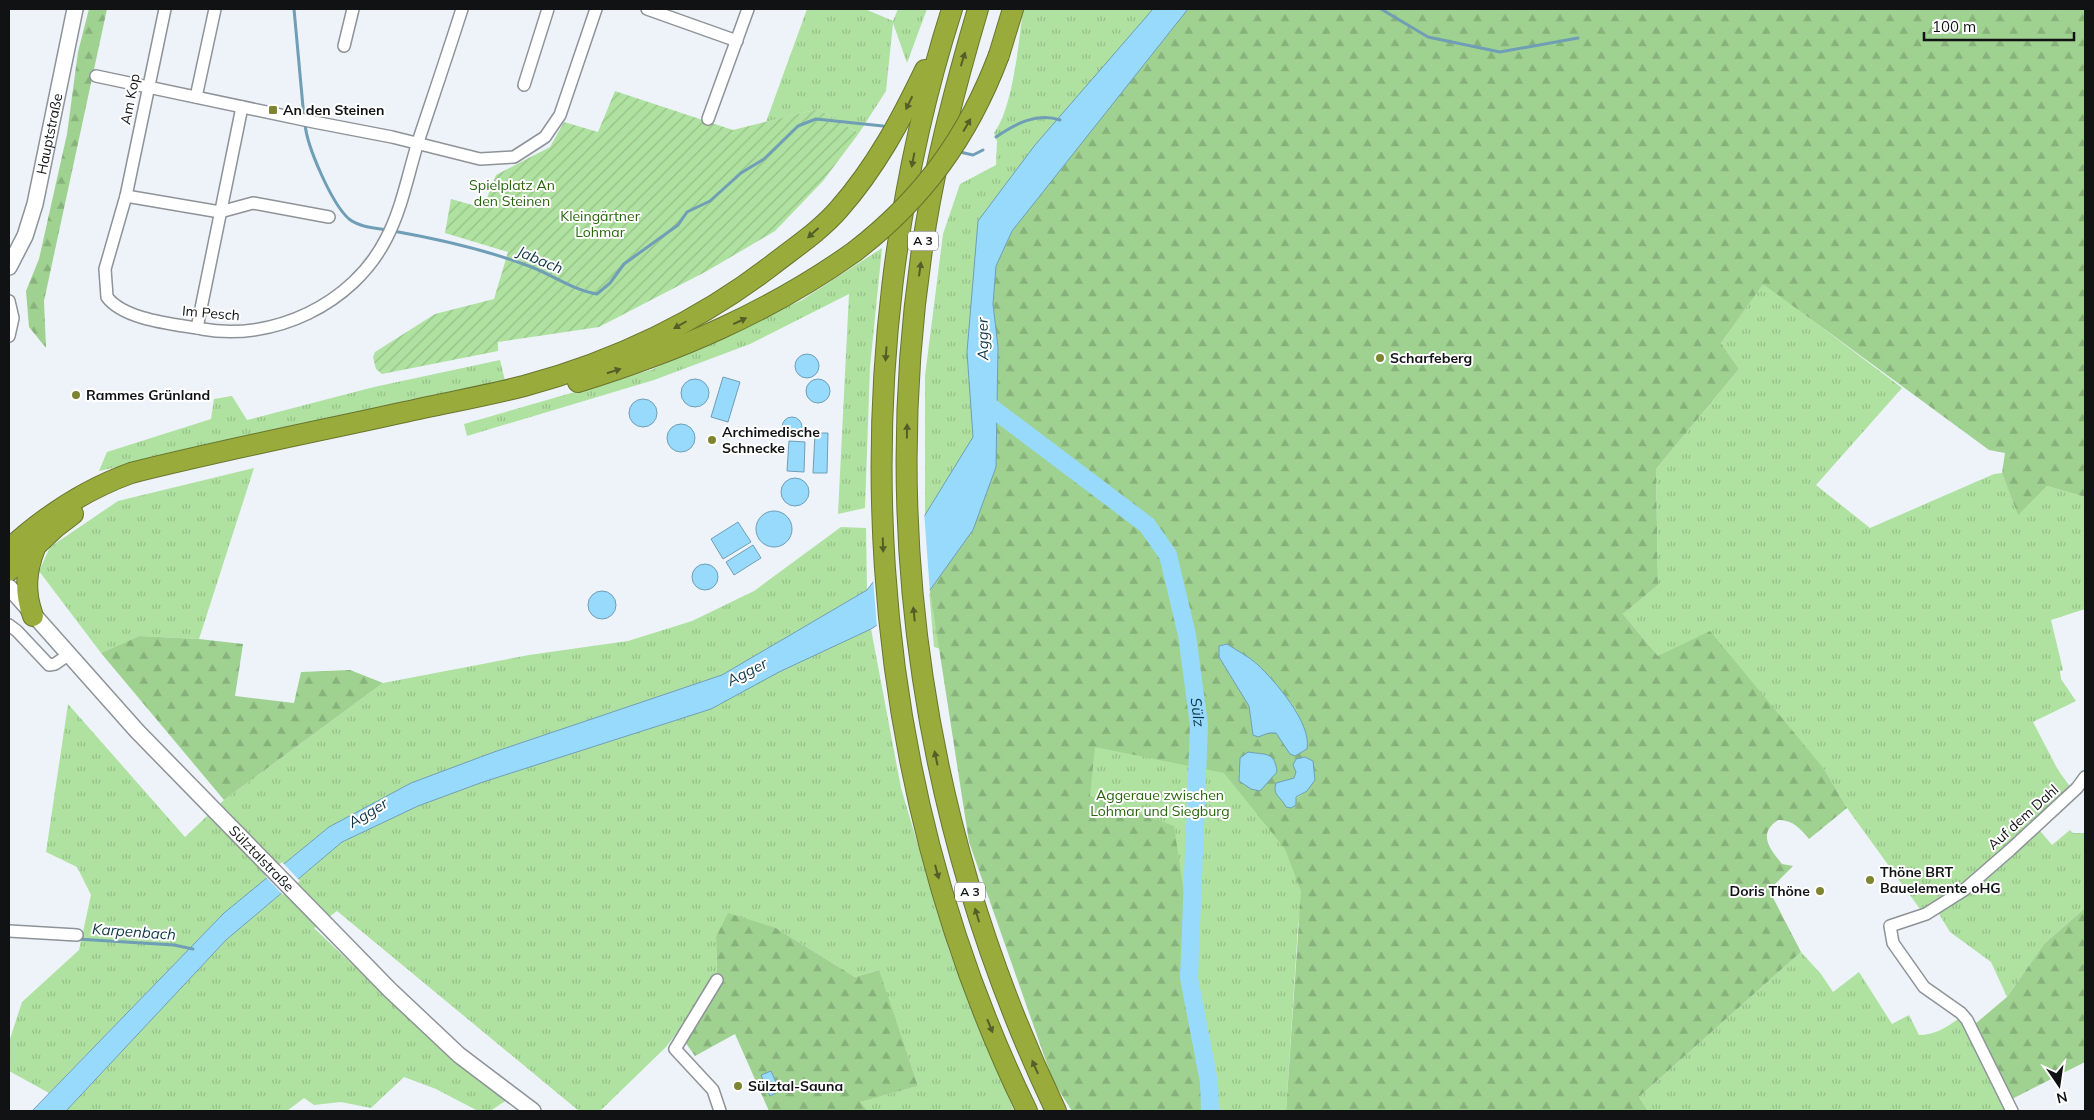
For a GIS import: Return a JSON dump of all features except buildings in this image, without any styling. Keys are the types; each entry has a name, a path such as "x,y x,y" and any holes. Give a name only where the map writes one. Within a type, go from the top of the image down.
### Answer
{"highway":[{"name":"A 3","path":"952,9 919,129 899,233 889,305 882,398 884,559 896,678 912,768 925,825 943,894 965,961 990,1028 1027,1111"},
{"name":"A 3","path":"978,9 944,132 926,224 914,311 908,394 908,539 919,663 944,798 962,867 983,934 1007,1000 1056,1111"},
{"path":"9,549 56,527 84,506 136,483 615,370 716,332 787,296 854,252 892,221 942,165 972,116 998,55 1013,9"},
{"path":"526,390 623,352 669,331 753,280 808,238 837,211 862,182 885,148 946,28"},
{"path":"9,535 17,534 34,537"},
{"path":"9,571 34,537"},
{"path":"33,616 28,603 26,589 34,537"}],"main road":[{"name":"Hauptstraße","path":"11,261 24,236 35,204 75,9"},
{"name":"Sülztalstraße","path":"9,587 137,731 426,1025 508,1094 533,1111"},
{"path":"9,608 33,616"}],"street":[{"name":"Am Kop","path":"126,196 164,9"},
{"path":"196,97 215,9"},
{"path":"344,46 353,9"},
{"name":"Im Pesch","path":"126,196 106,269 106,298 112,304 128,312 168,324 216,332 247,332 288,322 325,306 357,278 388,236 462,9"},
{"path":"524,85 548,9"},
{"path":"96,76 418,143 480,158 514,157 545,137 560,115 596,9"},
{"path":"647,9 737,41"},
{"path":"708,119 748,9"},
{"path":"197,328 242,107"},
{"path":"126,196 220,212 253,203 329,217"},
{"path":"9,301 13,318 9,336"},
{"path":"9,625 49,665 55,664 68,655"},
{"name":"Auf dem Dahl","path":"2012,1111 1967,1020 1961,1013 1924,987 1893,943 1890,926 1926,914 1964,890 2077,788 2085,777"},
{"path":"9,931 77,935"},
{"path":"716,980 675,1049 713,1090 720,1111"}],"green space":[{"path":"89,9 107,9 44,301 46,348 29,327 26,291 39,259 67,134 78,52"},
{"path":"807,9 865,9 893,21 898,9 927,9 907,63 893,23 886,91 859,133 818,109 766,122"},
{"name":"Aggeraue zwischen Lohmar und Siegburg","path":"1023,9 1235,9 1327,752 1298,926 1286,1111 1093,1111 941,649 934,647 925,546 925,376 943,234 960,184 996,165 997,141 994,133 1001,122 1006,108 1014,74"},
{"path":"1188,9 2085,9 2085,497 2047,486 2018,515 2002,473 2005,453 1989,450 1763,284 1721,343 1739,369 1656,469 1658,585 1623,614 1658,656 1710,631 1824,769 1847,808 1809,839 1796,825 1783,820 1778,820 1768,831 1768,842 1773,853 1782,864 1793,866 1769,890 1801,952 1639,1097 1648,1111 1286,1111 1301,891 1285,849 1224,773 1095,747 1090,796 1174,826 1199,994 1213,1111 1072,1111 1053,1081 969,842 930,590 973,530 996,467 998,347 993,304 996,266 1012,231","holes":["1219,657 1256,662 1296,708 1308,742 1290,753 1276,733 1269,733 1258,737 1254,735 1249,706","1241,765 1277,771 1260,791 1251,789 1238,774","1296,772 1315,780 1307,791 1286,807 1283,802"]},
{"name":"Kleingärtner Lohmar","path":"615,91 733,130 818,109 859,133 823,181 775,231 707,271 599,327 498,342 498,351 382,374 376,369 373,357 375,352 435,314 494,299 508,252 445,233 451,199 483,208 496,175 550,147 564,122 598,132"},
{"path":"882,248 870,367 865,508 838,514 849,294 750,344 654,380 467,436 464,424 651,370 802,300"},
{"path":"1763,283 1902,388 1816,485 1870,528 1994,474 2002,473 2018,514 2047,486 2085,497 2085,609 2051,620 2063,670 2060,671 2061,679 2076,701 2033,722 2058,770 2071,788 2036,826 2052,845 2070,830 2073,833 2085,833 2085,908 2044,944 2007,997 1991,962 1950,932 1939,914 1920,909 1847,808 1824,769 1658,656 1623,614 1658,585 1656,469 1739,369 1721,343"},
{"path":"500,360 505,381 99,471 107,452 211,419 214,399 232,396 247,420 374,387"},
{"path":"254,468 199,639 139,636 101,653 39,571 50,547 118,501"},
{"path":"841,527 866,528 867,590 722,675 494,752 411,783 329,827 224,913 49,1093 9,1071 9,1042 22,1002 79,950 91,895 77,867 46,852 68,704 185,837 224,800 383,683 529,655 628,641 692,621 754,591"},
{"path":"871,629 901,788 950,953 1014,1111 868,1111 859,1102 918,1086 878,970 855,977 776,928 716,937 717,980 666,1047 600,1111 579,1111 337,911 314,928 443,1050 507,1100 490,1111 478,1111 436,1089 404,1077 371,1108 341,1102 314,1105 304,1098 287,1111 66,1111 226,940 342,842 418,806 483,782 711,709 778,672"},
{"path":"139,636 199,639 243,644 235,696 294,703 301,672 350,670 383,683 224,800 101,653"},
{"path":"2085,908 2085,1062 2012,1099 1975,1024 2007,997 2044,944"},
{"path":"728,913 776,928 855,977 879,970 918,1086 860,1102 868,1111 769,1111 735,1034 695,1056 683,1039 717,980 716,937"},
{"path":"1801,952 1821,974 1833,992 1859,972 1892,1024 1909,1015 1919,1035 1924,1035 1940,1030 1958,1019 1966,1029 2007,1111 1648,1111 1639,1097"}],"water":[{"name":"Agger","path":"1153,9 1188,9 1012,231 996,266 993,304 998,347 996,467 973,530 930,590 871,629 779,672 711,709 483,782 418,806 342,842 226,940 66,1111 32,1111 224,913 329,827 411,783 494,752 722,675 867,590 925,515 973,437 967,352 978,221 1035,145"},
{"path":"807,354 815,358 819,366 815,374 807,378 799,374 795,366 799,358"},
{"path":"723,377 740,382 728,422 711,417"},
{"path":"695,379 705,383 709,393 705,403 695,407 685,403 681,393 685,383"},
{"path":"818,379 823,380 829,386 829,396 823,402 818,403 813,402 807,396 806,391 807,386 813,380"},
{"path":"643,399 653,403 657,413 653,423 643,427 633,423 629,413 633,403"},
{"path":"792,417 799,420 802,427 799,434 792,437 785,434 782,427 785,420"},
{"path":"681,424 691,428 695,438 691,448 681,452 671,448 667,438 671,428"},
{"path":"815,433 828,433 827,473 813,473"},
{"path":"789,441 805,442 804,472 787,471"},
{"path":"795,478 805,482 809,492 805,502 795,506 785,502 781,492 785,482"},
{"path":"774,511 786,517 792,529 786,541 774,547 762,541 756,529 762,517"},
{"path":"738,522 751,542 723,559 711,539"},
{"path":"753,545 761,558 734,575 726,562"},
{"path":"705,564 714,568 718,577 714,586 705,590 696,586 692,577 696,568"},
{"path":"602,591 612,595 616,605 612,615 602,619 592,615 588,605 592,595"},
{"path":"1227,644 1257,664 1291,703 1304,727 1307,749 1295,756 1290,754 1276,733 1269,733 1258,737 1253,735 1249,706 1219,657 1219,646"},
{"path":"1248,752 1268,755 1274,760 1276,765 1277,772 1260,791 1251,789 1239,781 1240,758"},
{"path":"1305,757 1313,761 1315,780 1307,791 1296,797 1296,805 1291,808 1286,807 1275,791 1276,783 1294,778 1296,772 1293,765 1296,759"},
{"path":"771,1071 780,1091 770,1096 761,1075"}],"pier":[{"path":"924,511 930,593 877,628 873,578"},
{"path":"282,862 300,881 283,895 265,876"}],"waterway":[{"name":"Jabach","path":"294,9 304,118"},
{"path":"1381,9 1428,37 1500,52 1578,38"},
{"name":"Jabach","path":"996,137 1019,124 1035,118 1043,117 1060,120"},
{"name":"Jabach","path":"393,231 444,241 510,259 535,268 579,289 597,294 610,283 624,264 678,225 687,212 710,201 741,173 764,159 798,126 816,119 883,126"},
{"name":"Jabach","path":"305,124 315,160 342,212 357,224 387,230"},
{"name":"Jabach","path":"960,152 973,155 983,150"},
{"name":"Sülz","path":"984,402 1147,525 1168,555 1187,635 1199,725 1189,978 1209,1082 1210,1111"},
{"name":"Karpenbach","path":"77,939 174,945 193,949"}],"place":[{"name":"An den Steinen","path":"273,110"},
{"name":"Scharfeberg","path":"1380,358"},
{"name":"Rammes Grünland","path":"76,395"},
{"name":"Archimedische Schnecke","path":"712,440"},
{"name":"Thöne BRT Bauelemente oHG","path":"1870,880"},
{"name":"Doris Thöne","path":"1820,891"},
{"name":"Sülztal-Sauna","path":"738,1086"}],"park label":[{"name":"Spielplatz An den Steinen","path":"512,194"}]}
